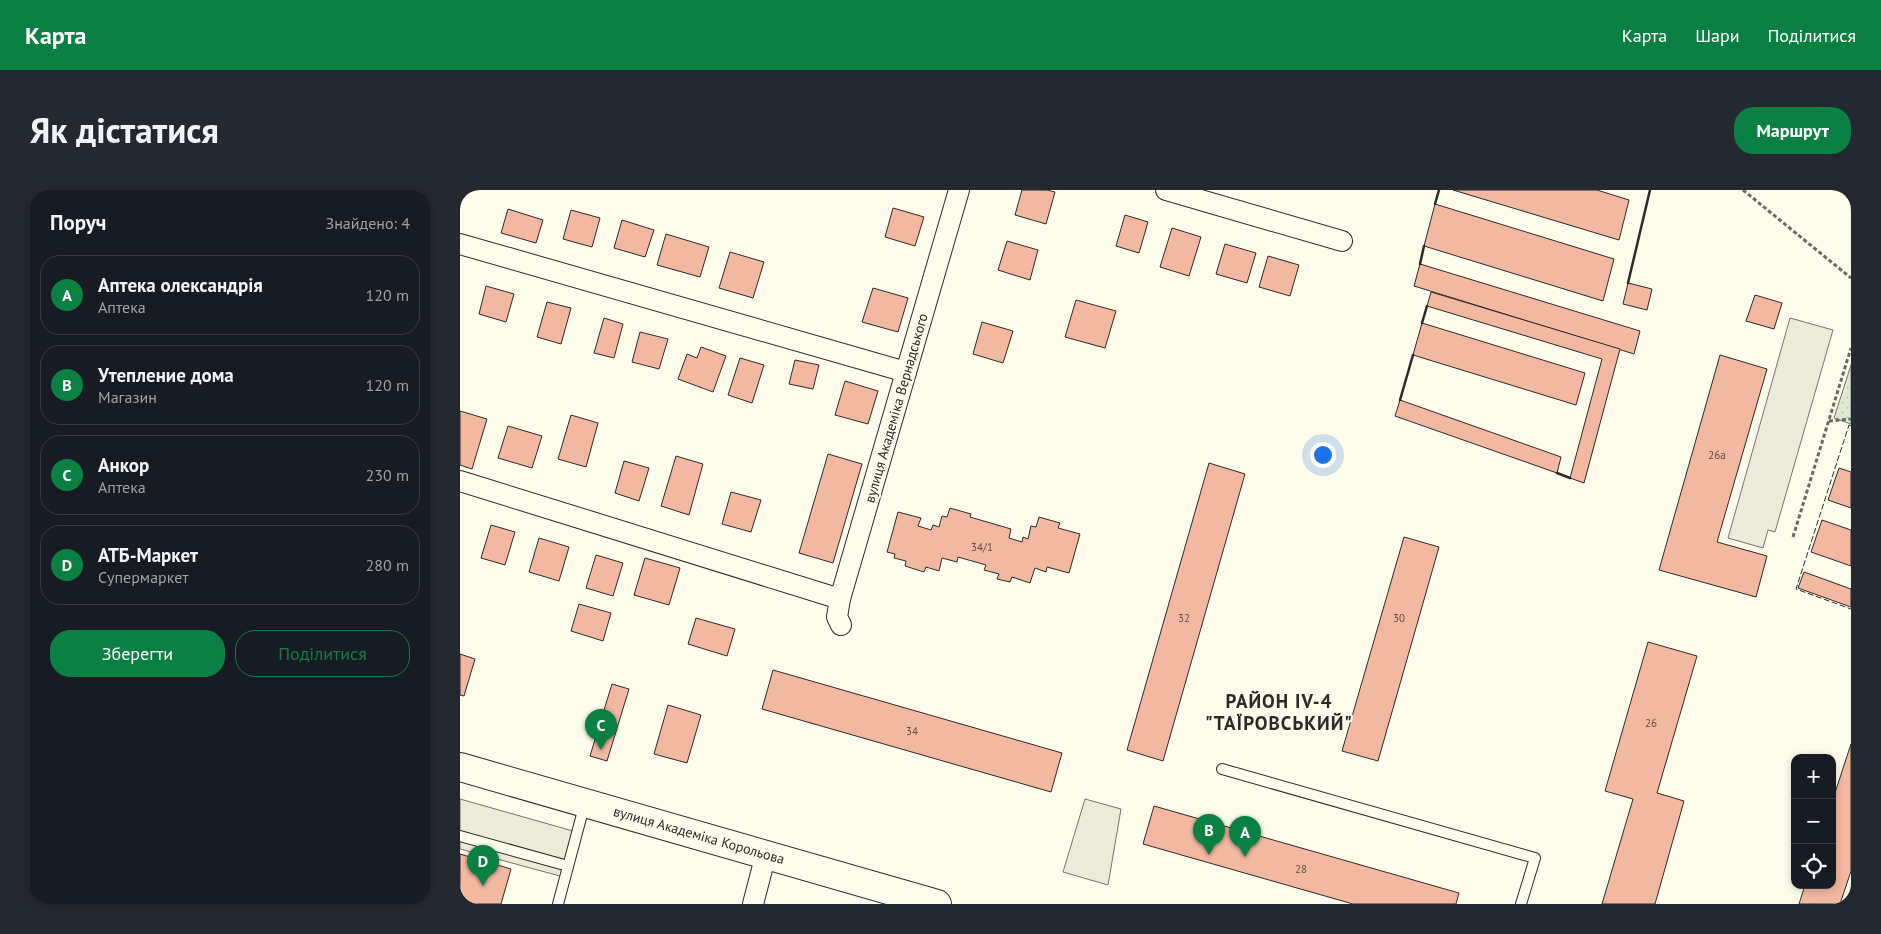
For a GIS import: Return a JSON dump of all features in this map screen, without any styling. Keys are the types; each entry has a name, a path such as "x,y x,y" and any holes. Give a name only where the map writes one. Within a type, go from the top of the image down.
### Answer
{"main road":[{"name":"вулиця Академіка Корольова","path":"460,767 938,904"}],"street":[{"name":"вулиця Академіка Вернадського","path":"841,625 837,617 840,599 959,190"},
{"path":"1166,190 1342,241"},
{"path":"460,244 906,372"},
{"path":"460,481 840,599"},
{"path":"753,904 766,854"}],"lane":[{"path":"1222,769 1535,858 1521,904"},
{"path":"558,904 585,802"},
{"path":"460,836 568,866"}],"path":[{"path":"1743,190 1851,278"},
{"path":"1793,537 1851,348"},
{"path":"1829,421 1851,418"}],"green space":[{"path":"1851,365 1851,424 1834,418"}],"shaded area":[{"path":"1790,318 1833,330 1775,532 1768,530 1763,548 1728,538"},
{"path":"460,799 573,831 560,876 460,849"},
{"path":"1085,799 1121,809 1108,885 1063,872"}],"building":[{"path":"1022,190 1047,190 1055,192 1046,224 1015,215"},
{"path":"1453,190 1597,190 1629,200 1619,240"},
{"path":"1435,204 1614,259 1603,301 1424,246"},
{"path":"893,208 924,217 915,246 885,237"},
{"path":"508,209 543,220 536,243 501,233"},
{"path":"571,210 600,218 592,247 563,239"},
{"path":"1125,215 1148,222 1139,253 1116,246"},
{"path":"622,220 654,230 645,257 614,248"},
{"path":"1172,228 1201,237 1189,276 1160,267"},
{"path":"666,234 709,247 700,277 657,265"},
{"path":"1007,241 1038,250 1030,280 998,270"},
{"path":"1225,244 1256,253 1247,283 1216,274"},
{"path":"730,252 764,262 753,298 719,288"},
{"path":"1268,256 1299,265 1290,296 1259,287"},
{"path":"1420,264 1640,331 1634,354 1414,286"},
{"path":"1628,283 1652,289 1647,310 1623,304"},
{"path":"486,286 514,294 506,322 479,314"},
{"path":"873,288 908,298 898,332 862,322"},
{"path":"1431,292 1620,349 1584,483 1570,478 1602,359 1427,306"},
{"path":"1755,295 1782,303 1774,329 1746,321"},
{"path":"1076,300 1116,311 1105,348 1065,337"},
{"path":"547,302 571,308 561,344 537,337"},
{"path":"604,318 623,324 614,358 594,353"},
{"path":"982,322 1013,331 1003,363 973,354"},
{"path":"1422,323 1585,373 1576,405 1413,355"},
{"path":"640,332 668,339 659,369 632,362"},
{"path":"701,347 726,356 713,392 678,379 687,354 697,358"},
{"path":"1720,355 1767,369 1717,542 1767,556 1756,597 1659,570"},
{"path":"740,358 764,365 752,403 728,395"},
{"path":"795,360 819,365 813,389 789,384"},
{"path":"845,381 878,391 868,424 835,415"},
{"path":"1400,400 1561,457 1557,473 1395,416"},
{"path":"460,411 487,419 472,469 460,465"},
{"path":"571,415 598,423 586,467 558,459"},
{"path":"508,426 542,436 532,468 498,458"},
{"path":"828,454 862,464 833,563 799,553"},
{"path":"676,456 703,464 689,515 661,506"},
{"path":"624,461 649,468 639,501 615,493"},
{"path":"1209,463 1245,474 1163,761 1127,750"},
{"path":"1839,468 1851,472 1851,508 1828,500"},
{"path":"731,492 761,500 751,532 722,524"},
{"path":"950,508 971,514 970,517 1011,529 1009,538 1022,542 1023,537 1028,539 1031,526 1036,527 1039,517 1060,523 1058,528 1080,534 1069,573 1047,567 1046,572 1035,568 1030,583 1012,577 1010,582 997,579 999,574 984,570 986,565 958,557 957,562 942,558 939,571 926,567 924,572 905,566 906,561 894,558 895,554 887,552 898,512 921,518 918,526 931,530 933,525 939,527 942,516 947,517"},
{"path":"1822,520 1851,530 1851,566 1811,552"},
{"path":"491,525 515,532 505,565 481,558"},
{"path":"1404,537 1439,547 1378,761 1342,751"},
{"path":"539,538 569,547 559,581 529,572"},
{"path":"596,555 623,563 613,596 586,588"},
{"path":"645,558 680,568 669,605 634,595"},
{"path":"1804,572 1851,589 1851,607 1798,588"},
{"path":"579,604 611,613 603,641 571,631"},
{"path":"696,618 735,629 727,656 688,644"},
{"path":"1648,642 1697,656 1657,793 1684,801 1655,904 1602,904 1633,799 1605,791"},
{"path":"460,654 475,659 464,696 460,695"},
{"path":"773,670 1062,753 1051,792 762,709"},
{"path":"612,684 629,689 607,761 590,756"},
{"path":"668,705 701,715 687,763 654,754"},
{"path":"1851,744 1851,871 1840,904 1799,904 1804,889 1836,889 1836,790"},
{"path":"1154,806 1459,893 1456,904 1353,904 1143,844"},
{"path":"460,854 511,869 501,904 460,904"}],"fence":[{"path":"1851,426 1849,425 1796,589 1851,609"}],"wall":[{"path":"1435,204 1439,190"},
{"path":"1628,283 1650,190"},
{"path":"1420,264 1424,246"},
{"path":"1422,323 1427,306"},
{"path":"1400,400 1413,355"},
{"path":"1557,473 1570,478"}],"place":[{"name":"Анкор","path":"601,750"},
{"name":"Утепление дома","path":"1209,855"},
{"name":"Аптека олександрія","path":"1245,857"},
{"name":"АТБ-Маркет","path":"483,886"}],"district":[{"name":"РАЙОН IV-4 \"ТАЇРОВСЬКИЙ\"","path":"1279,712"}]}
